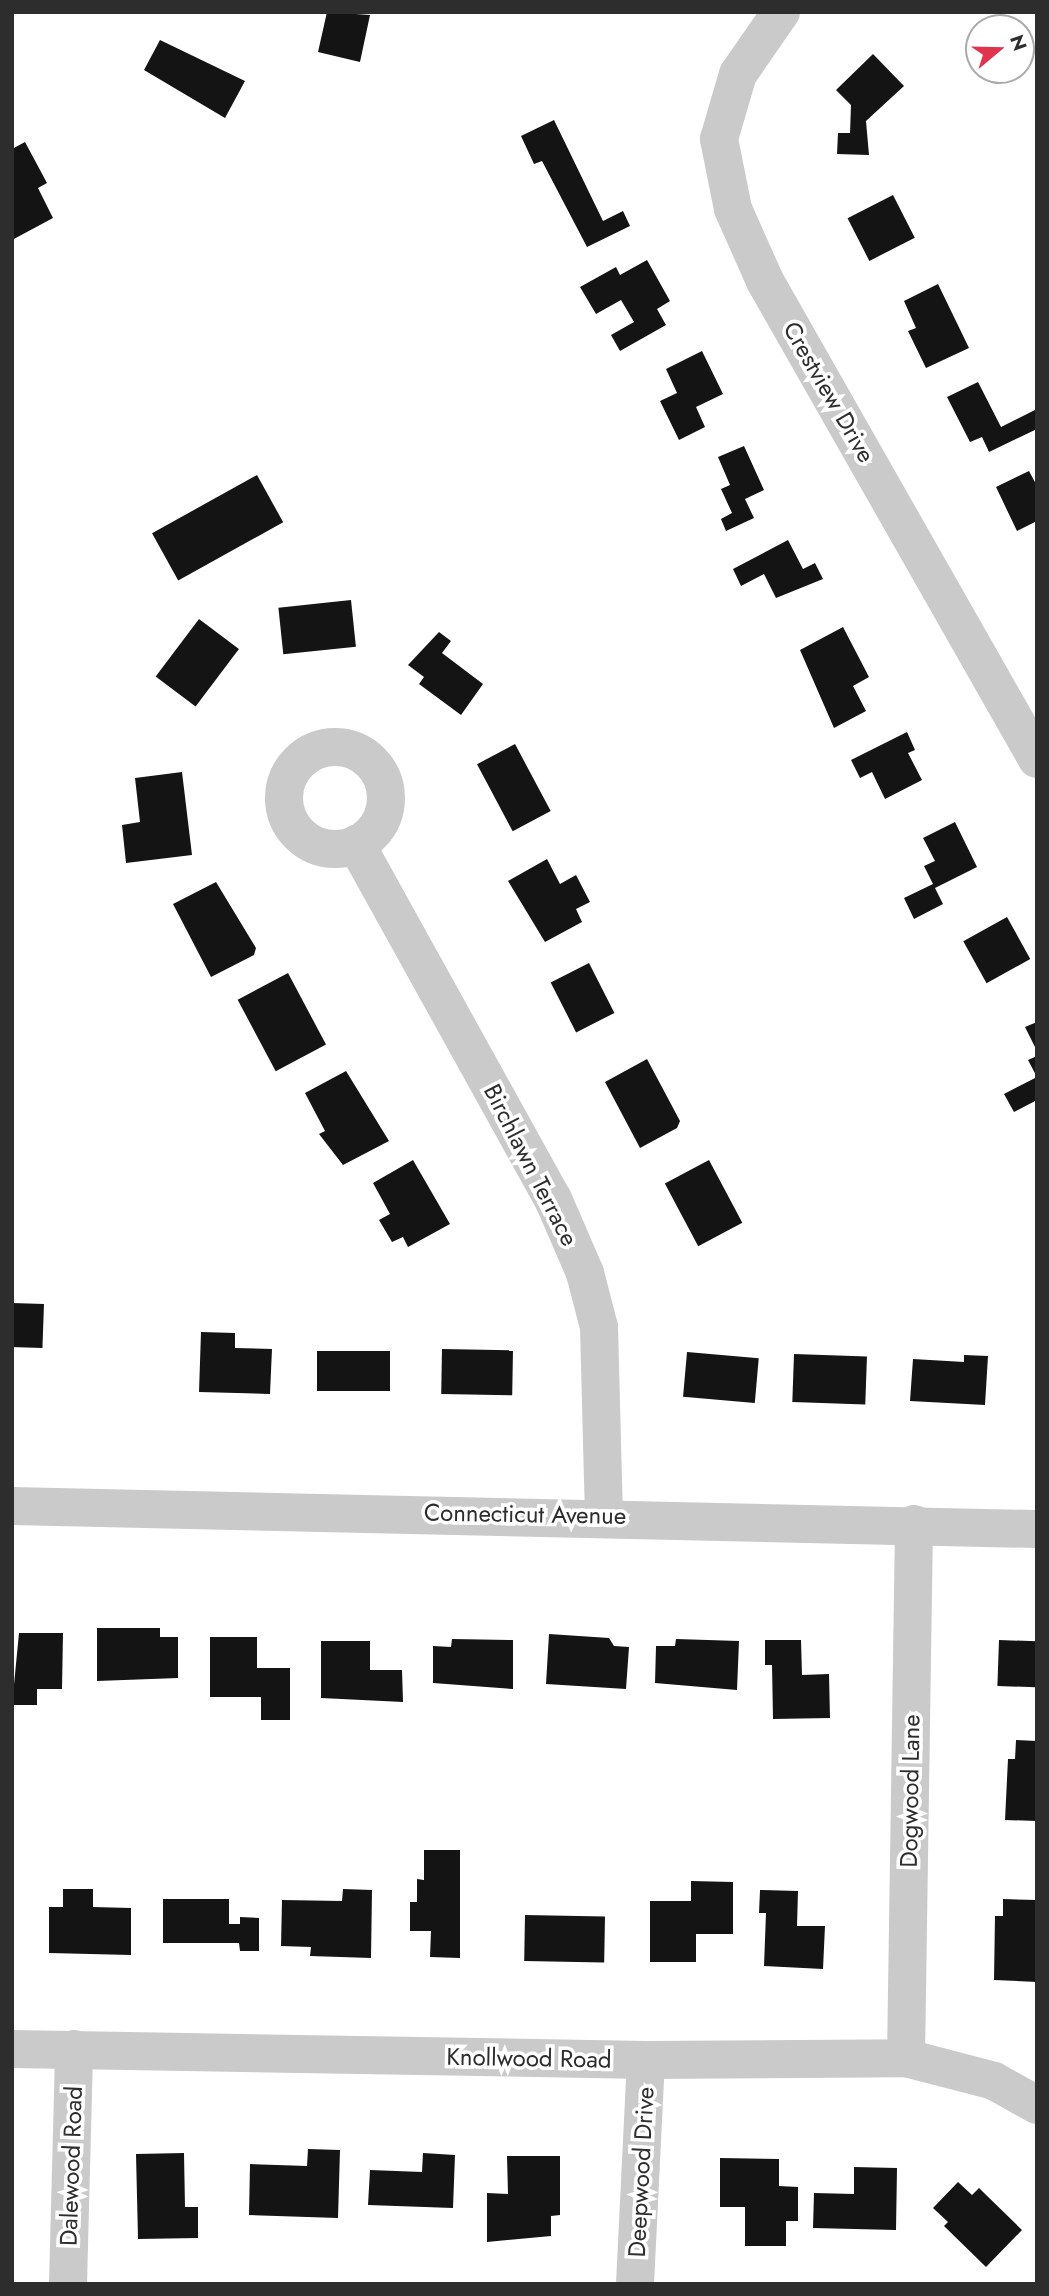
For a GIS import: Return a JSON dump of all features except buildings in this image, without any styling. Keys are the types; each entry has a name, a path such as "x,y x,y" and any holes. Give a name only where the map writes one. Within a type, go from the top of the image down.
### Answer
{"street":[{"name":"Crestview Drive","path":"781,12 737,74 719,139 733,209 765,281 1037,758"},
{"name":"Birchlawn Terrace","path":"356,845 553,1199 584,1273 599,1327 604,1515"},
{"name":"Connecticut Avenue","path":"12,1506 604,1515 1037,1529"},
{"name":"Dogwood Lane","path":"906,2057 914,1524"},
{"name":"Knollwood Road","path":"12,2049 646,2060 906,2057 994,2081 1037,2105"},
{"name":"Dalewood Road","path":"68,2284 74,2049"},
{"name":"Deepwood Drive","path":"635,2284 646,2060"}]}
